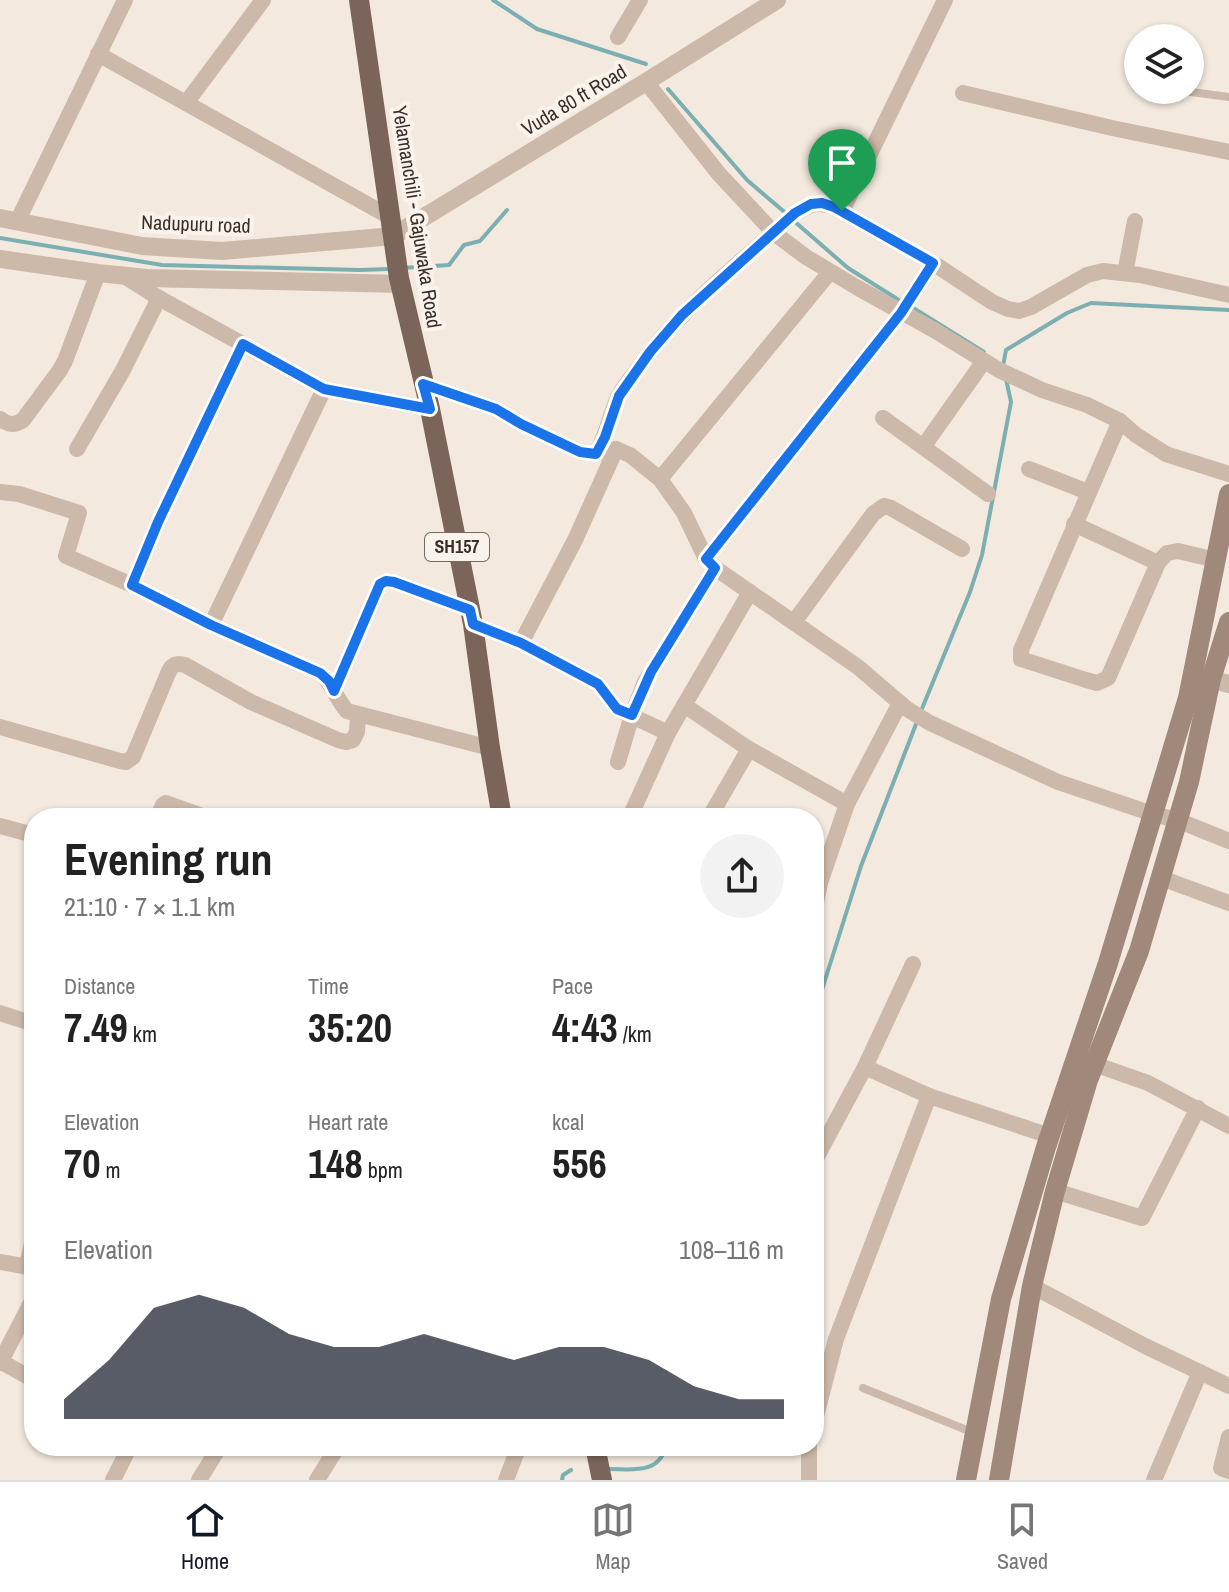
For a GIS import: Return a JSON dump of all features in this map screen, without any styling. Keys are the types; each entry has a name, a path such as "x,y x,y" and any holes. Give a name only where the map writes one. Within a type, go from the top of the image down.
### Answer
{"main road":[{"name":"Yelamanchili - Gajuwaka Road","path":"358,1 400,281 430,409 471,617 500,808"},
{"path":"966,1480 1001,1299 1188,698 1229,494"},
{"path":"1003,1478 1032,1286 1055,1191 1088,1080 1139,951 1220,682 1229,622"},
{"path":"597,1456 602,1480"}],"street":[{"path":"5,222 125,0"},
{"path":"186,103 263,0"},
{"path":"618,37 640,0"},
{"path":"842,211 945,0"},
{"name":"Vuda 80 ft Road","path":"393,232 646,82 769,2"},
{"path":"98,54 186,103 393,232"},
{"path":"646,82 719,174 774,233 830,272 999,370 1120,421 1166,454 1229,474"},
{"path":"963,93 1229,152"},
{"path":"596,454 619,396 650,352 682,315 795,213 811,204 822,203 842,211 1008,309 1019,311 1031,307 1087,275 1103,271 1229,295"},
{"path":"1125,273 1135,221"},
{"name":"Nadupuru road","path":"5,222 142,246 222,251 393,232"},
{"path":"132,276 142,246"},
{"path":"0,259 132,276 400,281"},
{"path":"618,762 632,715 651,672 710,563 901,313 933,263"},
{"path":"660,479 830,272"},
{"path":"0,419 9,424 23,420 60,370 98,273"},
{"path":"132,276 159,298 324,389 430,409"},
{"path":"77,449 123,370 159,298"},
{"path":"132,585 158,522 243,344"},
{"path":"923,447 984,361"},
{"path":"423,384 496,409 580,452 596,454 616,449 630,455 660,479 684,513 710,563 858,667 904,706 930,723 1058,782 1177,820 1229,841"},
{"path":"211,625 324,389"},
{"path":"883,418 988,494"},
{"path":"1120,421 1021,650 1021,659 1097,683 1108,678 1158,563 1167,553 1178,551 1216,560"},
{"path":"521,643 575,540 616,449"},
{"path":"1029,469 1088,492"},
{"path":"0,492 19,494 79,513 66,556 320,673 329,681 339,703 347,711 490,748"},
{"path":"794,622 873,514 884,506 962,549"},
{"path":"1074,524 1158,563"},
{"path":"334,691 380,584 394,582 471,617 598,684 617,709 668,733"},
{"path":"634,808 668,733 750,592"},
{"path":"0,727 126,762 133,757 169,671 178,663 251,702 338,740 353,740 358,715"},
{"path":"684,705 749,749 847,804"},
{"path":"824,864 847,804 904,706"},
{"path":"715,808 749,749"},
{"path":"162,808 166,803 180,808"},
{"path":"0,826 24,832"},
{"path":"1161,878 1229,903"},
{"path":"824,1143 865,1067 913,964"},
{"path":"0,1013 24,1021"},
{"path":"1094,1064 1148,1083 1229,1126"},
{"path":"865,1067 929,1096 1050,1136"},
{"path":"824,1361 836,1339 929,1096"},
{"path":"1055,1191 1142,1218 1198,1108"},
{"path":"0,1262 24,1267"},
{"path":"1032,1286 1229,1386"},
{"path":"24,1316 0,1362 24,1375"},
{"path":"1154,1480 1200,1372"},
{"path":"1222,1473 1229,1437"},
{"path":"113,1480 125,1456"},
{"path":"199,1480 214,1456"},
{"path":"317,1480 332,1456"},
{"path":"506,1480 515,1456"},
{"path":"809,1456 809,1480"}],"lane":[{"path":"1204,94 1229,97"},
{"path":"863,1388 976,1434"}],"waterway":[{"path":"493,0 537,29 646,64"},
{"path":"668,89 747,180 788,215"},
{"path":"402,268 449,265 464,245 480,241 507,210"},
{"path":"794,221 848,268 902,302"},
{"path":"0,238 162,265 390,269"},
{"path":"1003,366 1006,350 1067,313 1091,303 1229,310"},
{"path":"910,306 984,352"},
{"path":"921,711 982,555 1011,402 1006,379"},
{"path":"824,983 861,866 918,719"},
{"path":"608,1469 643,1468 651,1466 661,1456"},
{"path":"562,1480 563,1475 571,1470"}],"route":[{"path":"822,203 842,211 933,263 901,313 706,559 715,568 645,682 632,715 617,709 598,684 521,643 473,624 470,610 394,582 380,584 334,691 320,673 211,625 132,585 158,522 243,344 324,389 430,409 423,384 496,409 580,452 596,454 619,396 650,352 682,315 795,213 811,204 822,203"}]}
